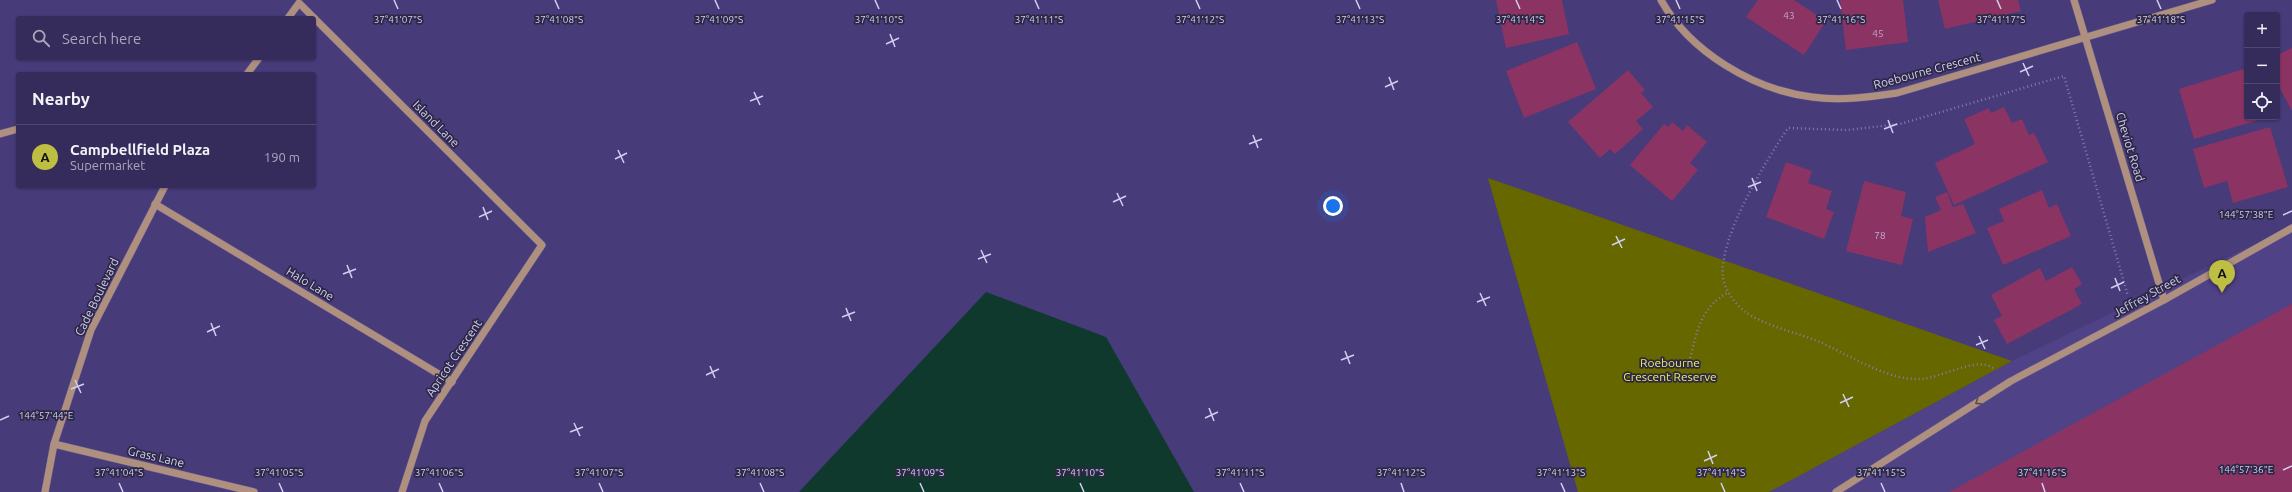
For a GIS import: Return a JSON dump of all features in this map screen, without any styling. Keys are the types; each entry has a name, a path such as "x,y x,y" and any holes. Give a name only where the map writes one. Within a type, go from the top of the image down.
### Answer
{"street":[{"name":"Roebourne Crescent","path":"1661,0 1690,37 1719,60 1748,78 1778,90 1813,97 1868,98 1897,93 2212,0"},
{"name":"Cheviot Road","path":"2074,0 2164,300"},
{"name":"Island Lane","path":"289,16 299,3 312,16"},
{"name":"Island Lane","path":"316,20 542,245"},
{"path":"248,72 258,60"},
{"path":"0,134 16,130"},
{"name":"Cade Boulevard","path":"46,492 54,444 91,330 164,188"},
{"name":"Halo Lane","path":"156,204 452,382"},
{"name":"Jeffrey Street","path":"1836,492 2011,381 2164,300 2292,228"},
{"name":"Apricot Crescent","path":"402,492 425,421 542,245"},
{"name":"Grass Lane","path":"54,444 254,492"}],"path":[{"path":"2011,381 1990,365 1982,363 1938,376 1921,379 1903,378 1883,372 1804,336 1760,320 1741,308 1729,292 1724,280 1726,250 1748,193 1788,128 1847,130 1900,124 2064,76 2134,316"},
{"path":"1690,362 1694,339 1701,320 1712,303 1729,292"}],"shaded area":[{"path":"2292,226 2292,492 1769,492 2012,361"},
{"path":"986,292 1106,337 1194,492 799,492"}],"green space":[{"name":"Roebourne Crescent Reserve","path":"1488,178 2012,361 1769,492 1578,492"}],"building":[{"path":"1496,0 1562,0 1569,34 1506,48"},
{"path":"1758,0 1794,0 1826,21 1804,55 1746,17"},
{"path":"1840,0 1903,0 1908,42 1846,50"},
{"path":"1938,0 2018,0 2021,11 1945,29"},
{"path":"1577,42 1596,89 1524,118 1506,71"},
{"path":"2292,48 2292,111 2280,89 2280,54"},
{"path":"2244,69 2244,120 2259,120 2194,139 2179,89"},
{"path":"1628,70 1645,90 1641,93 1653,107 1636,121 1643,129 1615,154 1610,149 1600,158 1568,122"},
{"path":"2004,107 2012,123 2022,119 2029,135 2034,133 2048,162 1954,205 1935,163 1975,144 1964,119 1989,108 1991,113"},
{"path":"1672,122 1683,131 1687,125 1707,142 1690,163 1698,170 1672,201 1630,165 1664,124 1668,127"},
{"path":"2270,127 2288,187 2233,203 2227,181 2204,188 2193,149"},
{"path":"1786,162 1812,171 1808,183 1832,191 1826,209 1834,212 1824,239 1766,217"},
{"path":"1864,181 1906,192 1901,216 1913,219 1902,265 1846,251"},
{"path":"2042,190 2049,208 2057,204 2071,236 2003,265 1987,228 2004,221 1999,209"},
{"path":"1947,192 1953,207 1963,204 1976,233 1928,252 1925,217 1941,210 1935,197"},
{"path":"2072,267 2082,284 2074,289 2082,304 2007,344 1994,320 2002,316 1991,295 2040,268 2046,281"},
{"path":"2292,304 2292,492 1949,492"}],"place":[{"name":"Campbellfield Plaza","path":"2222,293"}]}
